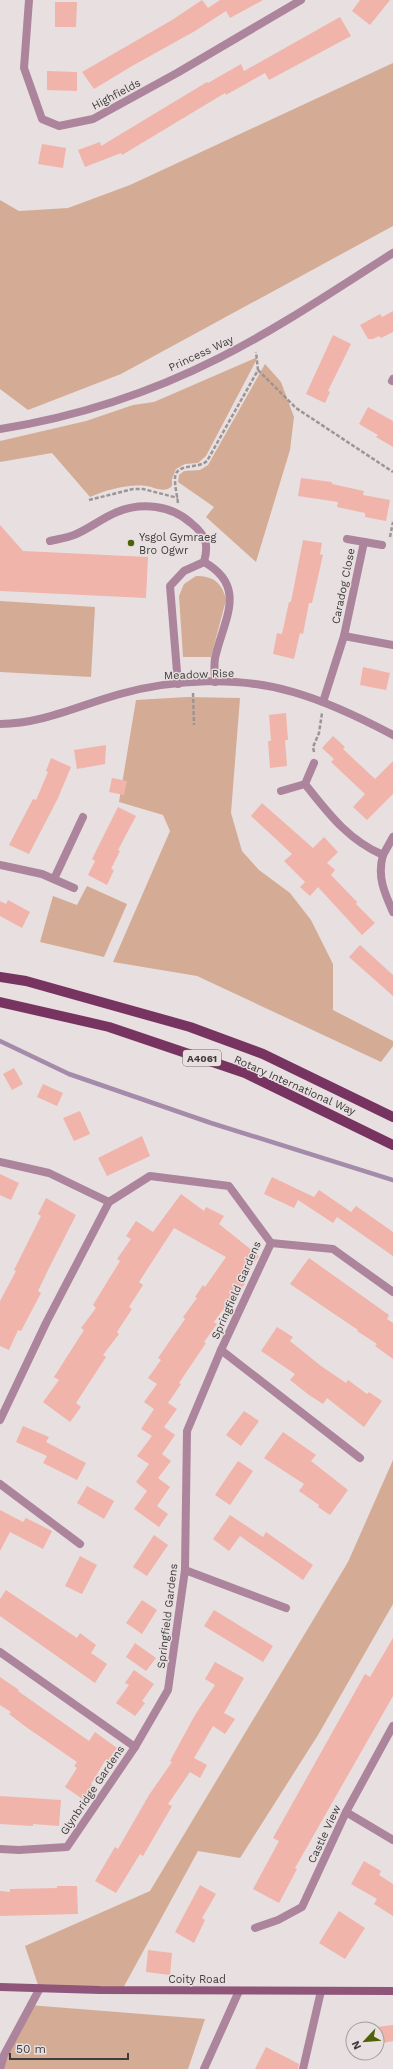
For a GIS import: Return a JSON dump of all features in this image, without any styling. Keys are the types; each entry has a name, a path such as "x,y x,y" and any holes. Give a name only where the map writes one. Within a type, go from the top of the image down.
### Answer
{"main road":[{"name":"Rotary International Way","path":"0,977 26,981 190,1027 263,1054 393,1117"},
{"name":"Rotary International Way","path":"0,1002 109,1027 246,1073 393,1144"},
{"name":"Coity Road","path":"0,1987 239,1991 393,1991"}],"street":[{"name":"Highfields","path":"29,0 24,68 42,119 59,126 93,119 177,73 301,0"},
{"name":"Princess Way","path":"0,429 51,419 104,405 180,376 218,359 254,339 393,253"},
{"path":"50,541 74,535 117,512 138,507 158,507 179,513 201,531 208,548 204,562 184,571 170,586 178,684"},
{"name":"Caradog Close","path":"347,538 382,545"},
{"name":"Caradog Close","path":"323,702 344,636 364,542"},
{"path":"204,562 219,572 230,588 228,612 215,656 215,682"},
{"name":"Caradog Close","path":"344,636 393,645"},
{"name":"Meadow Rise","path":"0,724 27,722 49,717 121,693 178,684 215,682 267,686 292,692 323,702 393,736"},
{"path":"305,784 314,763"},
{"path":"280,791 305,784"},
{"path":"305,784 344,831 370,849 383,855"},
{"path":"54,879 83,817"},
{"path":"393,837 383,855 380,870 380,879 393,912"},
{"path":"0,866 42,874 74,888"},
{"path":"0,1162 49,1173 109,1202"},
{"name":"Springfield Gardens","path":"0,1420 46,1322 109,1202 150,1176 229,1186 271,1243 221,1350 188,1431 185,1570 168,1690 135,1747"},
{"path":"271,1243 333,1249 393,1292"},
{"path":"221,1350 360,1458"},
{"path":"0,1484 80,1544"},
{"path":"185,1570 286,1608"},
{"name":"Glynbridge Gardens","path":"0,1652 135,1747 67,1847 19,1850 0,1849"},
{"name":"Castle View","path":"255,1928 278,1920 302,1907 346,1812 393,1726"},
{"path":"346,1812 393,1840"},
{"path":"0,2069 4,2055 40,1988"},
{"path":"204,2069 239,1991"},
{"path":"303,2069 321,1991"}],"path":[{"path":"179,513 175,483 176,474 183,468 199,466 207,461 258,370 254,339"},
{"path":"258,370 296,408 393,472"},
{"path":"89,500 133,489 143,489 178,498"},
{"path":"193,683 194,725"},
{"path":"314,763 313,747 320,733 323,702"}],"shaded area":[{"path":"393,63 393,226 121,374 28,410 0,389 0,200 19,211 68,208 130,185"},
{"path":"258,357 206,456 198,463 185,464 176,469 172,479 172,486 166,490 146,486 132,486 110,490 90,497 52,453 0,462 0,441 86,421 133,405 154,402"},
{"path":"265,364 281,382 294,417 290,450 256,562 206,517 214,507 178,482 179,475 184,471 200,470 208,465"},
{"path":"196,576 212,579 220,585 225,594 226,600 211,657 183,657 179,596 184,584"},
{"path":"0,601 95,607 91,677 0,672"},
{"path":"187,697 240,698 231,813 242,851 259,870 290,893 311,920 333,964 333,1010 393,1041 393,1046 381,1062 197,976 113,962 170,831 163,815 119,802 136,700"},
{"path":"87,886 127,904 104,957 40,942 53,896 77,905"},
{"path":"393,1460 393,1604 318,1735 240,1858 198,1851 122,1990 39,1988 25,1946 150,1891 348,1562"},
{"path":"29,2005 205,2019 188,2069 0,2069"}],"building":[{"path":"202,0 208,8 220,0 263,0 230,18 226,11 195,31 94,89 82,72 172,20"},
{"path":"360,0 390,0 370,25 352,11"},
{"path":"55,2 77,2 76,27 55,27"},
{"path":"340,17 351,36 269,80 265,73 226,95 225,93 122,155 121,153 85,167 78,150 100,142 101,146 207,82 208,83 241,64 244,71"},
{"path":"47,71 77,72 77,91 47,90"},
{"path":"42,144 66,148 63,168 38,164"},
{"path":"393,311 393,332 381,338 379,336 373,339 368,339 360,325 380,314 382,317"},
{"path":"333,335 351,344 328,391 330,392 325,403 306,394"},
{"path":"368,407 393,421 393,447 376,437 378,435 359,424"},
{"path":"301,478 332,482 332,484 364,491 363,495 390,500 386,521 365,517 365,513 337,507 338,502 298,496"},
{"path":"0,525 23,551 148,557 146,598 0,591"},
{"path":"303,540 322,543 320,554 323,555 312,603 309,603 303,634 300,633 294,659 273,654 277,633 282,634 289,602 291,602"},
{"path":"363,667 390,673 386,690 360,685"},
{"path":"286,713 288,740 285,740 287,766 270,768 268,741 271,741 269,715"},
{"path":"333,736 345,747 343,749 375,779 393,761 393,794 367,820 353,807 365,794 331,762 334,759 322,748"},
{"path":"106,745 105,764 77,769 74,750"},
{"path":"51,758 71,767 58,798 29,854 9,845 33,799 36,800 48,772 46,771"},
{"path":"112,778 127,781 124,795 109,792"},
{"path":"262,803 313,848 324,837 338,852 327,863 335,870 331,875 375,923 362,935 318,887 310,896 300,887 305,882 284,861 292,854 251,816"},
{"path":"118,807 136,816 118,850 120,851 111,869 114,870 107,885 88,875 95,861 92,859"},
{"path":"8,900 30,912 22,928 0,916 0,901 6,904"},
{"path":"360,945 393,975 393,996 349,957"},
{"path":"14,1068 23,1084 12,1090 3,1074"},
{"path":"43,1084 63,1093 57,1106 37,1097"},
{"path":"80,1111 90,1134 74,1141 63,1118"},
{"path":"142,1136 150,1156 107,1176 98,1158"},
{"path":"0,1174 19,1183 11,1200 0,1195"},
{"path":"272,1177 314,1197 319,1190 351,1212 356,1206 393,1232 393,1256 337,1217 333,1223 298,1200 294,1208 264,1194"},
{"path":"181,1194 204,1211 206,1207 224,1216 219,1224 259,1256 240,1281 245,1284 235,1297 233,1296 214,1322 217,1324 204,1342 206,1343 179,1383 181,1384 168,1403 177,1409 164,1427 175,1435 162,1454 171,1461 158,1478 170,1487 157,1506 168,1514 159,1527 134,1509 147,1491 136,1482 149,1464 137,1456 152,1436 141,1429 154,1409 144,1402 157,1384 148,1378 161,1360 158,1358 185,1319 183,1317 197,1298 195,1297 203,1285 205,1287 226,1257 174,1228 139,1282 143,1285 129,1307 132,1309 117,1332 119,1334 103,1355 106,1357 76,1403 81,1407 70,1422 43,1402 59,1380 54,1377 84,1330 81,1328 96,1308 93,1305 120,1261 117,1259 131,1239 126,1236 136,1221 153,1232"},
{"path":"46,1198 76,1215 38,1291 41,1293 21,1331 18,1330 9,1350 0,1346 0,1301 16,1271 14,1270 41,1216 38,1214"},
{"path":"309,1258 389,1315 387,1319 393,1323 393,1359 375,1346 377,1344 357,1331 358,1330 290,1284"},
{"path":"277,1327 293,1337 290,1341 321,1366 346,1383 348,1380 367,1394 369,1392 382,1401 364,1427 327,1398 323,1404 309,1395 290,1380 295,1374 261,1351"},
{"path":"244,1411 259,1421 241,1446 226,1435"},
{"path":"23,1426 49,1437 46,1442 86,1463 77,1480 43,1463 47,1456 16,1442"},
{"path":"283,1432 316,1455 311,1461 348,1490 330,1515 299,1491 304,1484 264,1458"},
{"path":"238,1461 253,1471 230,1505 215,1495"},
{"path":"87,1486 114,1501 104,1519 77,1503"},
{"path":"0,1510 23,1522 26,1518 52,1531 43,1549 10,1532 0,1551"},
{"path":"230,1515 263,1537 266,1532 313,1565 303,1580 240,1536 229,1551 213,1539"},
{"path":"154,1535 168,1545 147,1576 133,1567"},
{"path":"80,1556 97,1565 82,1594 65,1586"},
{"path":"6,1590 77,1638 80,1633 96,1645 91,1653 107,1664 95,1683 0,1616 0,1599"},
{"path":"142,1600 157,1610 142,1634 126,1623"},
{"path":"214,1610 273,1646 263,1662 204,1626"},
{"path":"393,1638 393,1696 295,1868 297,1869 279,1903 253,1889 279,1841 273,1838 365,1674 370,1677"},
{"path":"135,1643 156,1658 146,1671 126,1657"},
{"path":"215,1662 244,1678 224,1713 235,1719 225,1734 213,1726 194,1758 207,1765 200,1778 190,1772 168,1804 172,1806 143,1856 140,1854 116,1893 95,1881 115,1847 118,1849 149,1795 172,1762 170,1761 195,1715 215,1685 205,1679"},
{"path":"134,1670 154,1684 142,1701 145,1703 135,1716 116,1703 129,1685 125,1683"},
{"path":"0,1677 89,1741 95,1732 117,1748 107,1762 105,1761 91,1784 93,1786 84,1800 65,1787 77,1768 74,1766 77,1762 26,1727 9,1714 11,1712 0,1705"},
{"path":"0,1796 61,1800 59,1826 0,1824"},
{"path":"364,1861 381,1871 379,1875 393,1884 393,1916 374,1904 377,1899 351,1884"},
{"path":"200,1885 216,1894 202,1918 205,1920 194,1943 175,1932"},
{"path":"57,1886 77,1886 78,1914 0,1916 0,1891 10,1892 10,1889 57,1888"},
{"path":"339,1911 365,1928 345,1959 319,1943"},
{"path":"148,1950 172,1953 170,1975 146,1972"},
{"path":"393,2025 393,2041 385,2042 385,2026"},
{"path":"266,2047 299,2064 298,2069 255,2069"}],"waterway":[{"path":"0,1041 69,1074 211,1123 393,1180"}],"place":[{"name":"Ysgol Gymraeg Bro Ogwr","path":"131,543"}]}
